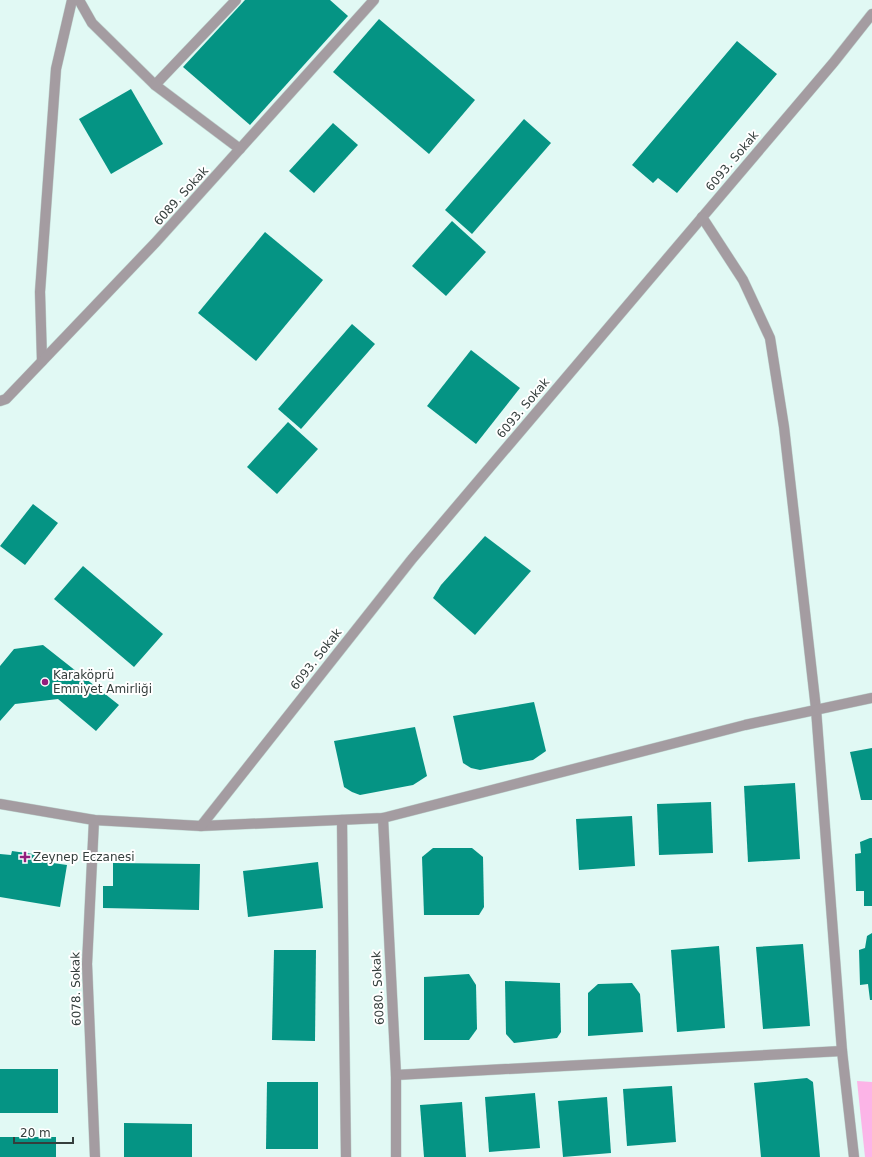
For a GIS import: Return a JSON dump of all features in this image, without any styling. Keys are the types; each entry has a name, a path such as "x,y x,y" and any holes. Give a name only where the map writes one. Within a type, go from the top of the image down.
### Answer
{"street":[{"path":"42,361 40,292 56,69 72,0"},
{"path":"79,0 92,23 155,85 240,149"},
{"path":"155,85 236,0"},
{"name":"6089. Sokak","path":"0,401 6,399 156,242 374,0"},
{"name":"6093. Sokak","path":"201,826 412,558 829,68 872,14"},
{"path":"702,217 743,280 770,338 784,427 816,709 842,1051 854,1157"},
{"path":"0,804 94,820 201,826 383,818 737,727 872,698"},
{"name":"6080. Sokak","path":"383,818 396,1075 396,1157"},
{"name":"6078. Sokak","path":"94,820 87,964 95,1157"},
{"path":"342,820 346,1157"},
{"path":"396,1075 842,1051"}],"shaded area":[{"path":"857,1081 872,1082 872,1157 865,1157"}],"building":[{"path":"245,0 330,0 348,16 250,125 183,67"},
{"path":"379,19 475,100 429,154 333,72"},
{"path":"737,41 777,74 677,193 658,178 653,183 632,165"},
{"path":"131,89 163,144 111,174 79,119"},
{"path":"524,119 551,143 472,234 445,210"},
{"path":"333,123 358,145 314,193 289,171"},
{"path":"452,221 486,252 446,296 412,266"},
{"path":"265,232 323,280 256,361 198,313"},
{"path":"352,324 375,344 301,429 278,409"},
{"path":"471,350 520,388 476,444 427,406"},
{"path":"288,422 318,449 277,494 247,467"},
{"path":"33,504 58,523 25,565 0,546"},
{"path":"485,536 531,571 475,635 433,598 441,585"},
{"path":"83,566 163,634 134,667 54,599"},
{"name":"Karaköprü Emniyet Amirliği","path":"43,645 119,705 96,731 58,699 15,704 0,721 0,666 14,649"},
{"path":"534,702 546,751 533,760 480,770 471,768 463,763 453,716"},
{"path":"415,727 427,776 413,785 360,795 344,787 334,741"},
{"path":"872,748 872,800 861,800 850,752"},
{"path":"795,783 800,859 748,862 744,786"},
{"path":"711,802 713,853 659,855 657,804"},
{"path":"632,816 635,866 579,870 576,819"},
{"path":"872,838 872,906 864,906 864,891 856,891 855,854 861,853 860,842"},
{"path":"433,848 472,848 483,857 484,907 479,915 424,915 422,857"},
{"path":"12,851 54,857 53,863 67,865 60,907 0,897 0,854 11,855"},
{"path":"318,862 323,908 248,917 243,871"},
{"path":"113,863 200,864 199,910 103,908 103,886 113,886"},
{"path":"872,933 872,1000 870,1000 868,984 860,985 859,950 865,948 867,936"},
{"path":"803,944 810,1026 763,1029 756,947"},
{"path":"719,946 725,1028 677,1032 671,950"},
{"path":"274,950 316,950 315,1041 272,1040"},
{"path":"469,974 476,985 477,1029 469,1040 424,1040 424,977"},
{"path":"505,981 560,983 561,1032 557,1038 514,1043 506,1034"},
{"path":"632,983 640,994 643,1032 588,1036 588,993 598,984"},
{"path":"0,1069 58,1069 58,1113 0,1113"},
{"path":"807,1078 813,1082 820,1157 761,1157 754,1083"},
{"path":"267,1082 318,1082 318,1149 266,1149"},
{"path":"672,1086 676,1142 627,1146 623,1089"},
{"path":"535,1093 540,1148 489,1152 485,1097"},
{"path":"607,1097 611,1153 563,1157 558,1101"},
{"path":"462,1102 466,1157 424,1157 420,1105"},
{"path":"124,1123 192,1124 192,1157 124,1157"},
{"path":"0,1137 56,1137 56,1157 0,1157"}],"place":[{"name":"Karaköprü Emniyet Amirliği","path":"45,682"},
{"name":"Zeynep Eczanesi","path":"25,857"}]}
